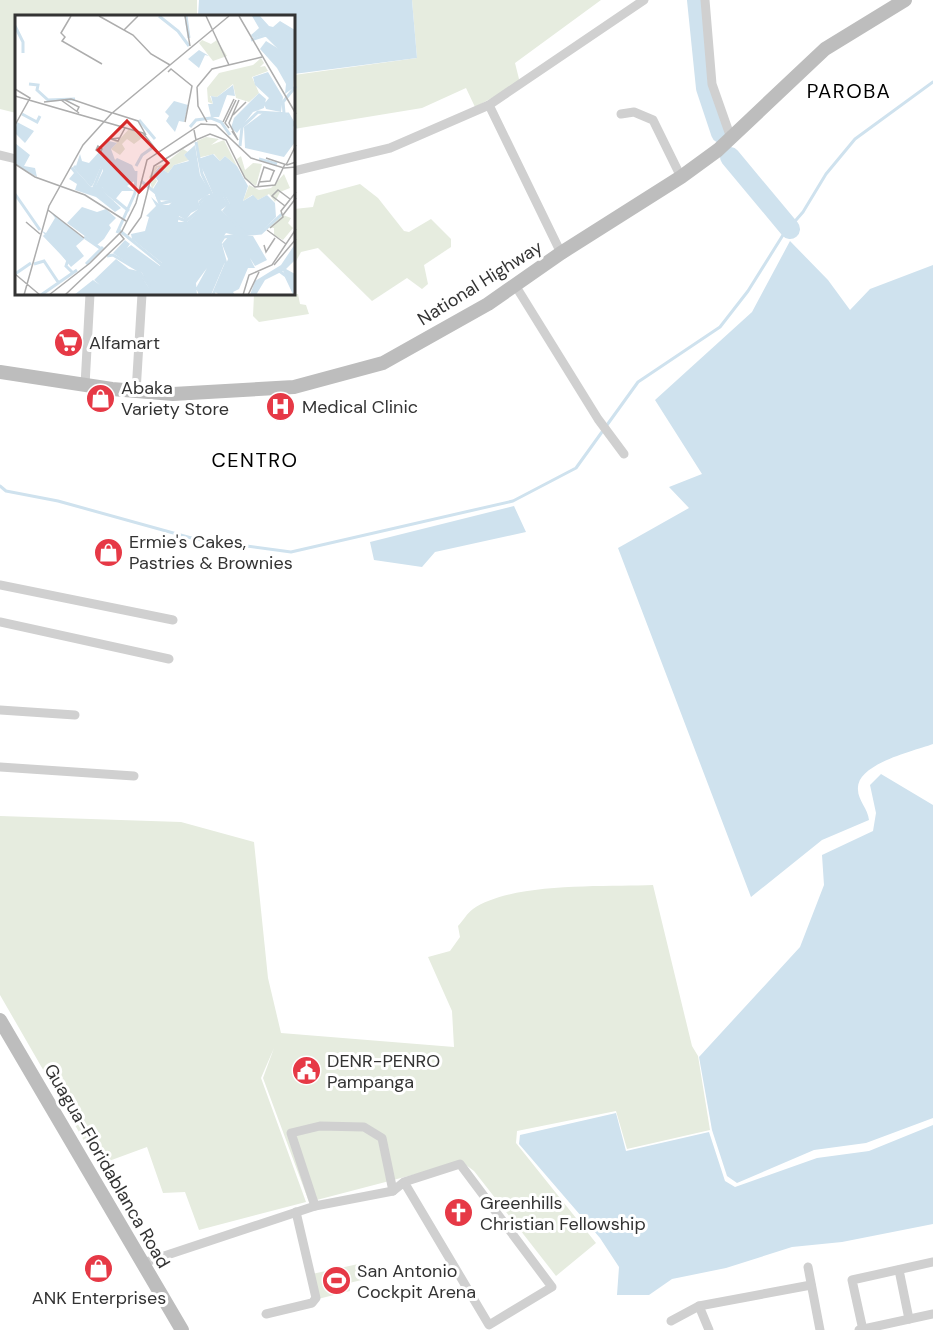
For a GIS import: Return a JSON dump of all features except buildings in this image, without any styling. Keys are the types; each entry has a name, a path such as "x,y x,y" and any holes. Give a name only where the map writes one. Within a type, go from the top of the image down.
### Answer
{"main road":[{"name":"National Highway","path":"0,372 136,392 173,394 294,387 383,363 488,304 561,253 681,177 731,138 825,49 905,0"},
{"name":"Guagua-Floridablanca Road","path":"0,1020 182,1330"}],"street":[{"path":"296,171 390,148 489,105 587,41 644,0"},
{"path":"705,0 712,84 731,138"},
{"path":"489,105 561,253"},
{"path":"621,114 634,112 653,120 681,177"},
{"path":"0,155 15,159"},
{"path":"514,285 598,419 624,454"},
{"path":"85,385 90,296"},
{"path":"136,392 142,296"},
{"path":"0,585 173,620"},
{"path":"0,622 169,659"},
{"path":"0,710 75,715"},
{"path":"0,767 134,776"},
{"path":"315,1206 291,1133 305,1128 364,1127 382,1138 393,1191"},
{"path":"143,1263 315,1206 393,1191 404,1182 460,1164 552,1287 489,1325 404,1182"},
{"path":"266,1314 312,1303 316,1298 296,1212"},
{"path":"933,1262 852,1280 861,1330 933,1314"},
{"path":"808,1267 820,1330"},
{"path":"899,1270 909,1319"},
{"path":"671,1322 699,1306 811,1285"},
{"path":"699,1306 709,1330"}],"shaded area":[{"path":"0,0 197,0 197,15 15,15 15,113 0,109"},
{"path":"412,0 601,0 515,63 520,83 475,107 466,88 422,108 296,129 296,75 417,58"},
{"path":"360,184 378,198 404,231 409,232 431,219 451,239 451,247 424,265 428,284 422,289 407,278 372,301 318,248 301,252 296,261 296,209 313,207 316,196"},
{"path":"296,294 298,294 300,304 306,305 309,314 259,322 253,316 254,296 296,296"},
{"path":"0,816 181,822 254,842 268,978 281,1033 454,1047 452,1011 428,957 450,951 460,937 458,926 471,911 490,900 534,890 585,886 653,885 692,1046 698,1056 710,1130 627,1149 616,1111 517,1131 516,1143 596,1243 556,1276 474,1171 462,1162 309,1202 263,1078 274,1048 261,1078 306,1202 199,1230 185,1192 163,1193 147,1147 98,1165 0,995"},
{"name":"San Antonio Cockpit Arena","path":"363,1263 366,1279 349,1283 350,1291 318,1299 312,1274"}],"water":[{"path":"199,0 412,0 417,58 296,74 296,15 198,15"},
{"path":"790,241 828,280 850,310 870,289 933,265 933,744 887,760 866,773 860,781 858,790 869,820 822,840 751,897 618,548 689,508 669,487 702,474 655,400 752,312"},
{"path":"514,506 526,532 435,552 422,567 374,560 370,542"},
{"path":"881,774 933,805 933,1118 866,1143 814,1150 737,1183 727,1176 712,1130 699,1057 800,947 824,885 822,855 873,831 876,813 870,785"},
{"path":"616,1113 626,1151 709,1132 725,1181 735,1187 817,1158 869,1151 933,1125 933,1224 842,1242 792,1247 726,1268 672,1279 649,1295 617,1295 619,1267 600,1238 519,1144 520,1135"}],"waterway":[{"path":"697,0 706,88 721,133"},
{"path":"0,486 6,491 58,501 195,539 291,552 513,501 576,468 638,382 720,327 748,291 783,235 803,212 826,174 855,139 933,82"},
{"path":"730,157 790,229"}],"place":[{"name":"Alfamart","path":"68,343"},
{"name":"Abaka Variety Store","path":"100,398"},
{"name":"Medical Clinic","path":"281,407"},
{"name":"Ermie's Cakes, Pastries & Brownies","path":"108,552"},
{"name":"DENR-PENRO Pampanga","path":"306,1071"},
{"name":"Greenhills Christian Fellowship","path":"459,1213"},
{"name":"ANK Enterprises","path":"99,1269"},
{"name":"San Antonio Cockpit Arena","path":"336,1281"}],"district":[{"name":"PAROBA","path":"849,91"},
{"name":"CENTRO","path":"255,460"}]}
